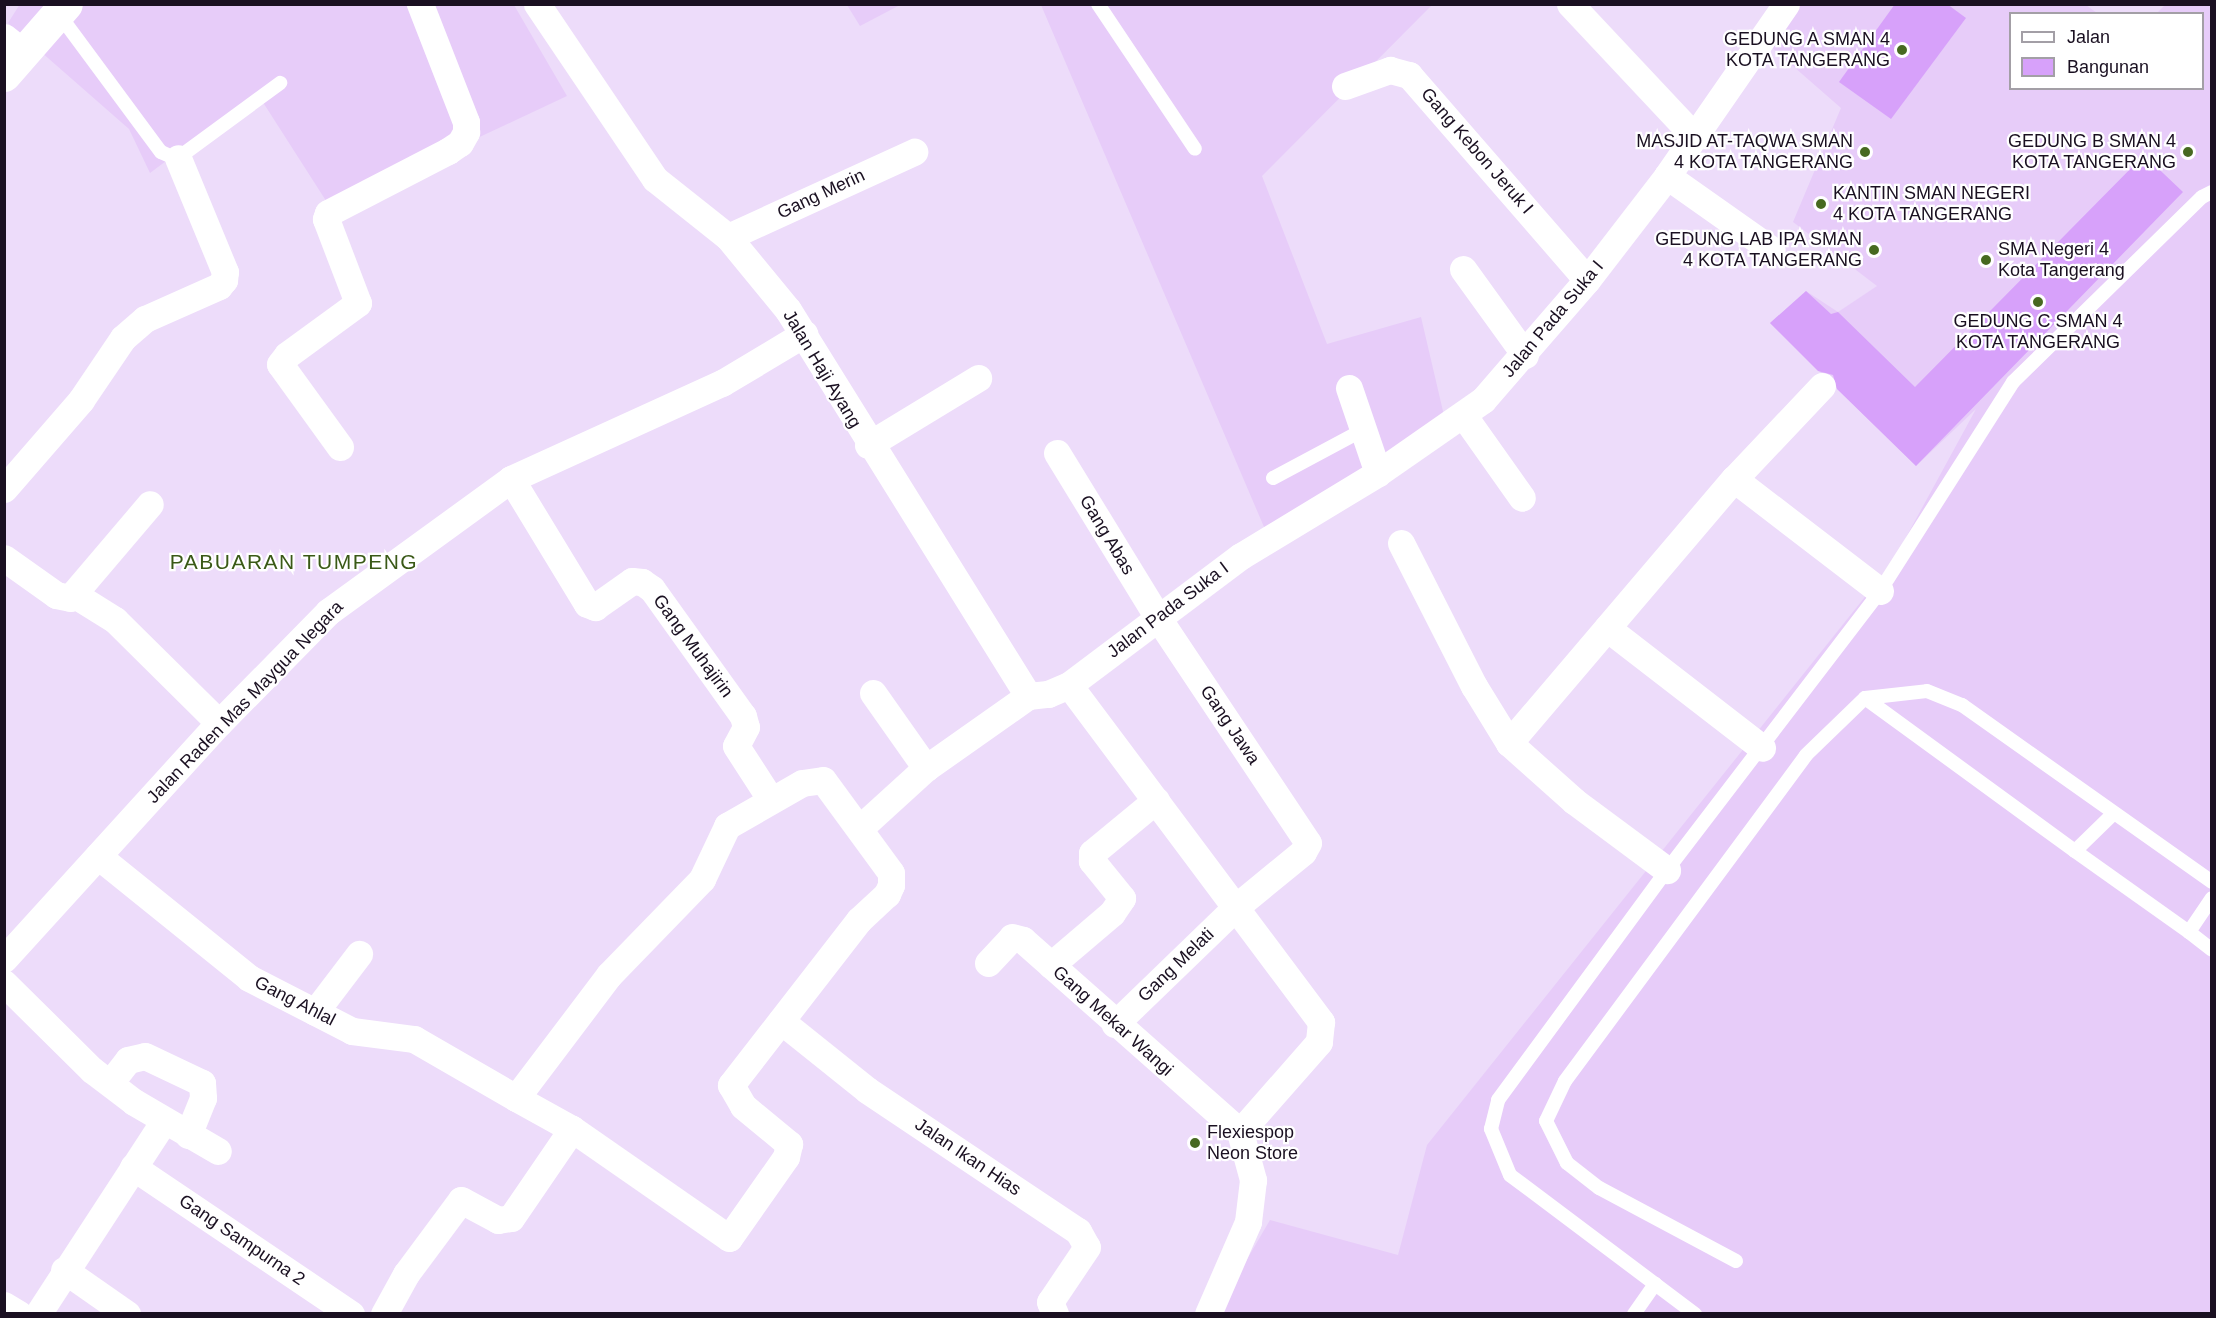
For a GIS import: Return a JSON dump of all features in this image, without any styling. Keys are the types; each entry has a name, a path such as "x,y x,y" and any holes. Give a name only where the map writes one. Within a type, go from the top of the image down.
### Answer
{"street":[{"path":"340,447 280,364 287,355 358,303 326,219 328,213 448,151 460,142 466,132 466,122 420,4"},
{"name":"Jalan Haji Ayang","path":"537,4 655,179 728,237 804,334 868,445 1028,696"},
{"path":"1570,4 1693,135"},
{"name":"Jalan Pada Suka I","path":"1069,685 1241,556 1378,473 1464,416 1525,355 1587,280 1667,176 1693,135 1786,4"},
{"path":"11,55 62,9"},
{"name":"Gang Kebon Jeruk I","path":"1345,86 1390,70 1409,75 1587,280"},
{"name":"Gang Merin","path":"728,237 914,152"},
{"path":"4,489 81,400 123,338 145,319 219,286 224,280 225,272 178,158"},
{"path":"1667,176 1772,250"},
{"path":"1463,269 1525,355"},
{"name":"Jalan Raden Mas Maygua Negara","path":"4,959 219,723 328,612 512,479 722,383 804,334"},
{"path":"868,445 978,378"},
{"path":"1509,743 1734,479 1822,386"},
{"path":"1349,388 1361,431 1378,473"},
{"path":"1464,416 1522,498"},
{"name":"Gang Abas","path":"1057,453 1158,618"},
{"name":"Gang Muhajirin","path":"512,479 587,604 595,607 632,581 642,582 652,589 743,716 746,727 736,746 771,800"},
{"path":"1734,479 1880,591"},
{"path":"75,595 150,504"},
{"path":"1401,543 1474,686 1509,743 1574,801 1666,870"},
{"path":"4,558 56,595 75,595 115,620 219,723"},
{"name":"Gang Jawa","path":"1158,618 1302,833"},
{"path":"1607,628 1762,748"},
{"path":"860,828 926,768 1028,696 1048,694 1069,685 1237,906 1321,1022 1319,1042 1240,1132 1253,1179 1248,1222 1208,1314"},
{"path":"873,693 926,768"},
{"path":"516,1098 609,975 702,879 728,826 802,783 823,780 891,873 891,885 887,894 859,920 781,1021"},
{"path":"1051,965 1113,913 1122,898 1092,861 1092,853 1156,800"},
{"name":"Gang Melati","path":"1115,1024 1237,906 1303,852 1308,843 1302,833"},
{"name":"Gang Ahlal","path":"98,856 249,978 351,1031 414,1039 572,1129 729,1238 786,1157 789,1144 782,1134 743,1106 731,1085 781,1021"},
{"name":"Gang Mekar Wangi","path":"988,963 1017,936 1240,1132"},
{"path":"315,1012 359,954"},
{"path":"4,983 79,1059 164,1121 218,1151"},
{"name":"Jalan Ikan Hias","path":"781,1021 867,1090 1078,1231 1087,1247 1050,1302 1055,1314"},
{"path":"110,1083 128,1060 139,1056 152,1056 202,1083 203,1098 188,1135"},
{"path":"38,1314 64,1270 164,1121"},
{"path":"384,1314 406,1274 459,1202 467,1201 498,1220 508,1220 572,1129"},
{"name":"Gang Sampurna 2","path":"133,1167 351,1314"},
{"path":"64,1270 127,1314"},
{"path":"4,1305 19,1314"}],"lane":[{"path":"1098,4 1195,149"},
{"path":"62,9 161,152 178,158 280,83"},
{"path":"1695,1314 1510,1174 1491,1130 1498,1100 1666,870 1762,748 1880,591 2013,382 2202,197 2211,192"},
{"path":"1273,478 1361,431"},
{"path":"1736,1261 1599,1188 1567,1162 1546,1121 1565,1081 1806,755 1865,698 1927,691 1962,705 2211,882"},
{"path":"1865,698 2211,950"},
{"path":"2075,851 2113,814"},
{"path":"2189,932 2211,898"},
{"path":"1634,1314 1655,1284"}],"shaded area":[{"path":"20,4 514,5 567,96 330,207 257,93 150,173 129,129 8,23"},
{"path":"847,5 900,5 860,26"},
{"path":"1041,5 1432,5 1262,176 1327,344 1421,317 1446,424 1267,534"},
{"path":"1786,5 2086,5 2096,12 2009,12 2009,90 2204,90 2204,12 2158,12 2165,5 2211,5 2211,1313 1215,1314 1270,1220 1398,1255 1427,1145 1892,563 1976,409 1916,466 1770,323 1806,291 1838,312 1877,286 1793,222 1841,108 1769,45"}],"building":[{"name":"GEDUNG A SMAN 4 KOTA TANGERANG","path":"1895,4 1947,4 1966,18 1891,119 1839,82"},
{"name":"GEDUNG C SMAN 4 KOTA TANGERANG","path":"2144,155 2183,192 1916,466 1837,389 1833,375 1818,371 1770,323 1806,291 1831,314 1838,312 1915,387"}],"place":[{"name":"GEDUNG A SMAN 4 KOTA TANGERANG","path":"1902,50"},
{"name":"MASJID AT-TAQWA SMAN 4 KOTA TANGERANG","path":"1865,152"},
{"name":"GEDUNG B SMAN 4 KOTA TANGERANG","path":"2188,152"},
{"name":"KANTIN SMAN NEGERI 4 KOTA TANGERANG","path":"1821,204"},
{"name":"GEDUNG LAB IPA SMAN 4 KOTA TANGERANG","path":"1874,250"},
{"name":"SMA Negeri 4 Kota Tangerang","path":"1986,260"},
{"name":"GEDUNG C SMAN 4 KOTA TANGERANG","path":"2038,302"},
{"name":"Flexiespop Neon Store","path":"1195,1143"}],"district":[{"name":"PABUARAN TUMPENG","path":"294,562"}]}
